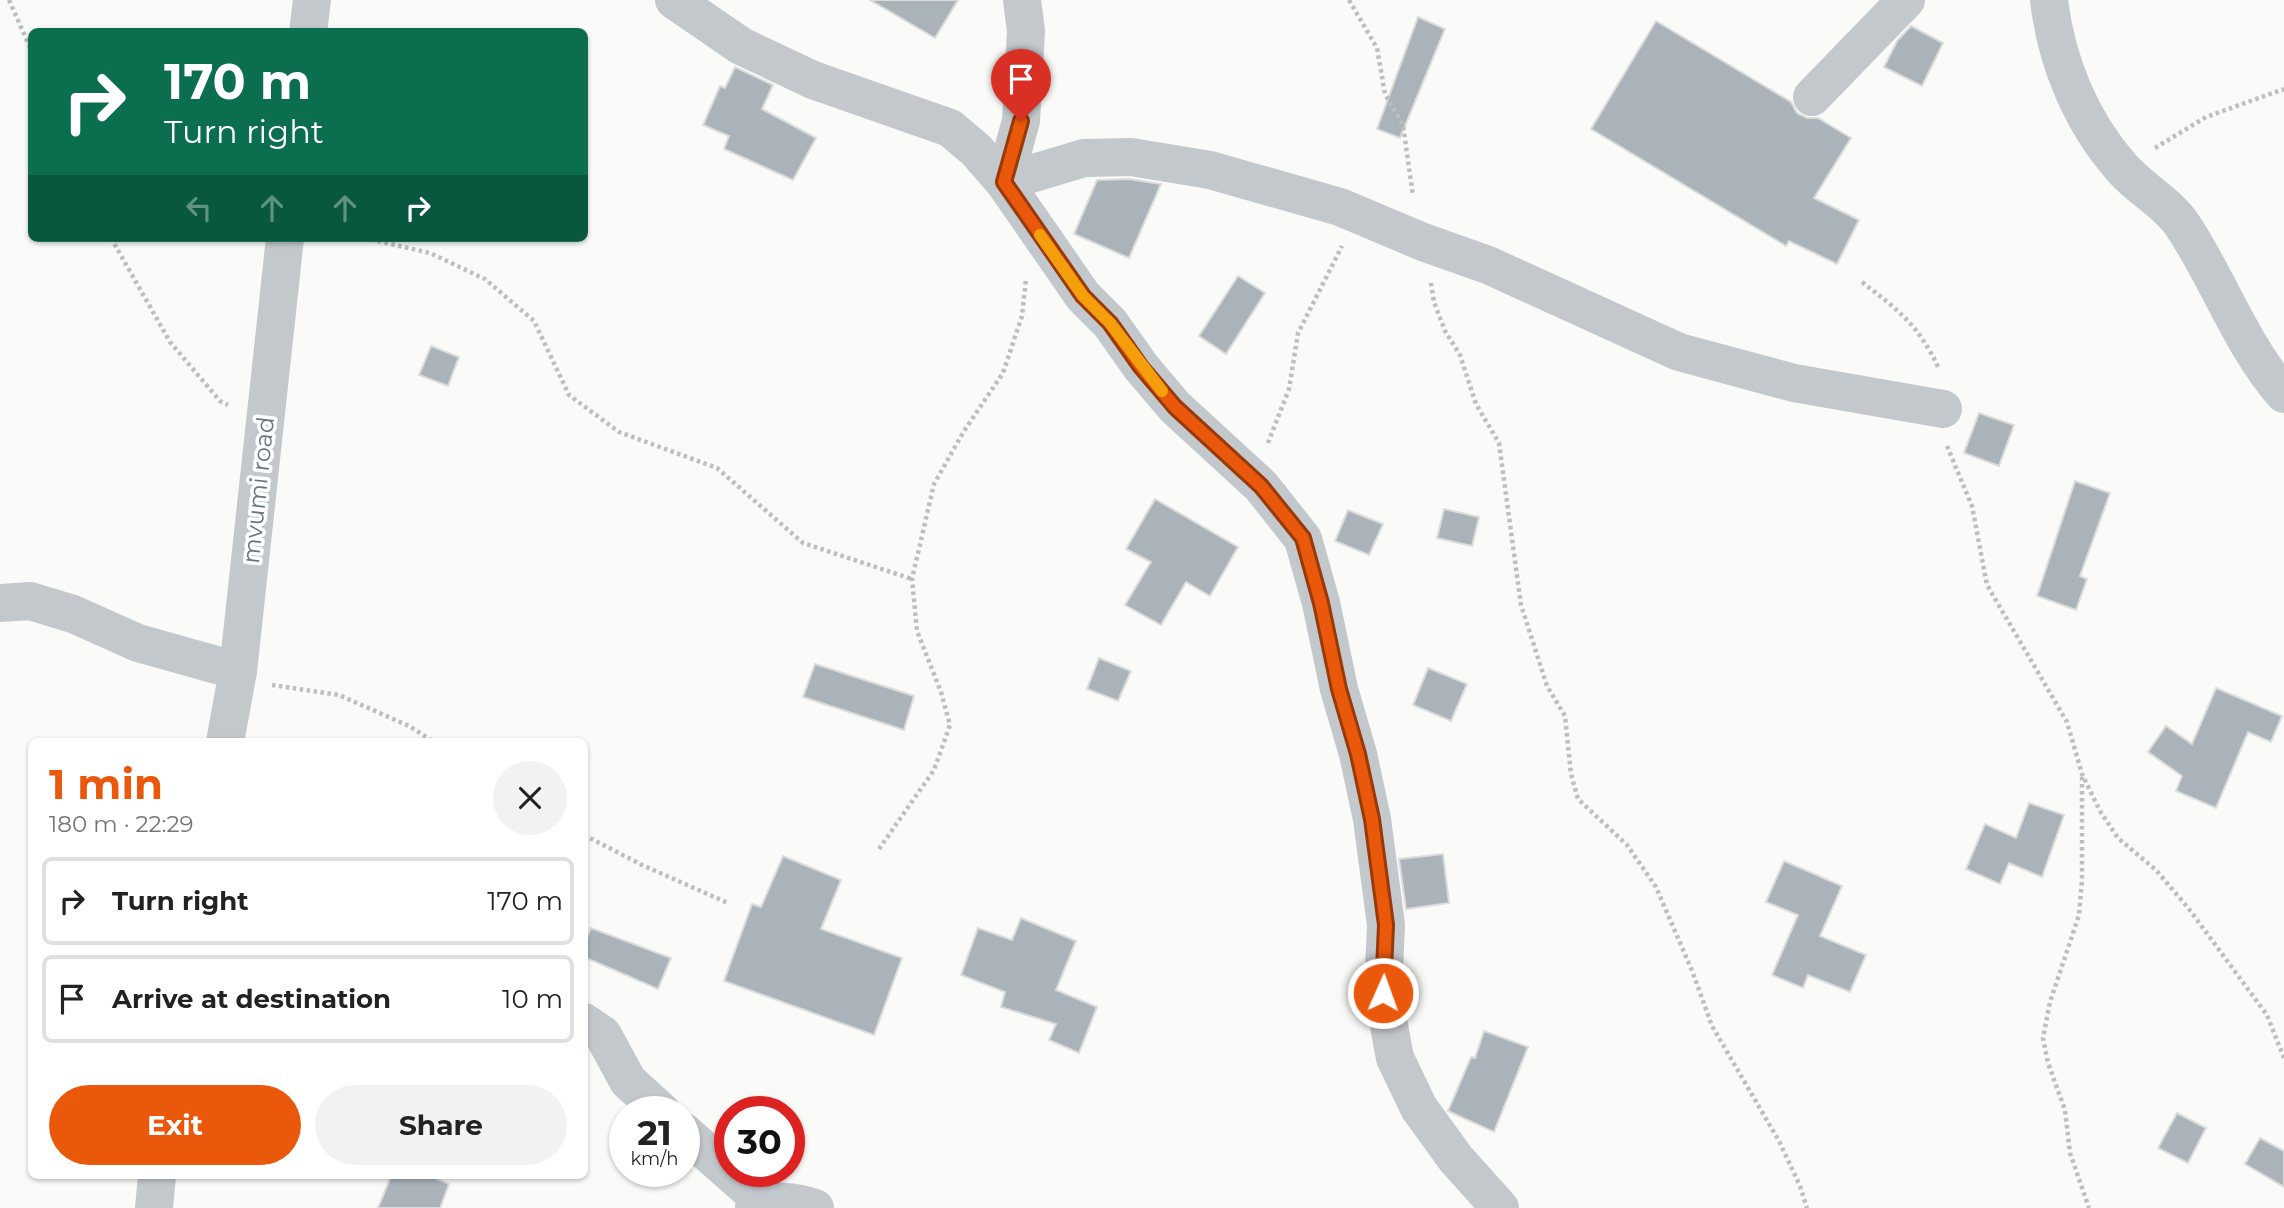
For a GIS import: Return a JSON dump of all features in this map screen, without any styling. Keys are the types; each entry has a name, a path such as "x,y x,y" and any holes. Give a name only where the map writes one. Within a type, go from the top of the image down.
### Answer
{"street":[{"path":"308,28 312,0"},
{"path":"674,0 741,46 801,74 950,128 976,150 1004,182 1083,296 1110,323 1141,367 1175,407 1252,479 1303,538 1372,819 1386,925 1383,993 1395,1058 1419,1108 1456,1159 1500,1208"},
{"path":"1004,182 1021,121 1026,30 1021,0"},
{"path":"1812,97 1906,0"},
{"path":"2049,0 2068,82 2096,134 2122,169 2182,224 2263,370 2284,394"},
{"path":"1004,182 1084,158 1131,157 1210,170 1364,216 1423,242 1488,265 1679,352 1794,383 1943,409"},
{"name":"mvumi road","path":"226,738 237,675 285,242"},
{"path":"0,603 30,601 73,614 138,643 237,675"},
{"path":"588,1025 603,1035 628,1081 644,1096"},
{"path":"700,1148 758,1205 800,1202 815,1208"},
{"path":"154,1208 157,1179"}],"path":[{"path":"9,0 28,43"},
{"path":"1349,0 1377,48 1385,94 1403,125 1413,195 1434,302 1445,331 1460,355 1476,404 1499,443 1521,605 1546,686 1565,716 1571,774 1578,800 1627,845 1656,887 1693,973 1712,1026 1779,1141 1800,1185 1807,1208"},
{"path":"2122,169 2206,117 2284,89"},
{"path":"1252,479 1289,389 1298,333 1339,250 1364,216"},
{"path":"879,849 934,770 950,725 941,692 917,631 912,579 934,484 964,431 1003,373 1022,316 1032,223"},
{"path":"113,242 170,342 220,401 265,426"},
{"path":"380,242 430,254 485,278 534,321 569,395 619,432 717,468 803,543 912,579"},
{"path":"1861,282 1906,317 1931,353 1944,381 1943,409 1947,450 1972,506 1987,585 2067,722 2082,774 2100,811 2118,838 2156,870 2181,900 2267,1015 2284,1058"},
{"path":"237,675 339,695 409,726 428,738"},
{"path":"2082,774 2082,880 2079,915 2050,1002 2043,1038 2048,1063 2065,1110 2070,1153 2090,1208"},
{"path":"588,837 642,865 728,903"}],"building":[{"path":"870,0 958,0 935,38"},
{"path":"1418,17 1445,29 1400,138 1377,129"},
{"path":"1656,21 1791,102 1797,113 1807,118 1818,118 1851,138 1814,198 1859,220 1837,264 1789,241 1786,246 1591,129"},
{"path":"1911,26 1943,43 1922,86 1884,67 1897,41"},
{"path":"735,67 773,85 762,109 816,138 793,180 724,149 729,136 703,125 720,86 725,88"},
{"path":"1129,179 1161,184 1129,258 1074,234 1097,180"},
{"path":"1238,276 1265,293 1226,354 1199,336"},
{"path":"431,346 459,357 448,386 419,375"},
{"path":"1979,413 2014,425 1999,466 1964,453"},
{"path":"2075,481 2110,493 2080,576 2087,579 2076,610 2037,596"},
{"path":"1155,499 1238,547 1210,596 1186,582 1161,625 1125,605 1151,562 1126,549"},
{"path":"1444,509 1479,517 1472,546 1437,538"},
{"path":"1348,510 1383,524 1369,555 1335,541"},
{"path":"1099,658 1131,671 1118,701 1087,689"},
{"path":"815,664 914,696 904,730 803,697"},
{"path":"1428,668 1467,684 1451,721 1413,705"},
{"path":"2216,688 2282,716 2271,742 2248,732 2216,808 2176,791 2182,776 2148,752 2166,726 2192,744"},
{"path":"2029,803 2064,815 2042,877 2009,863 2000,884 1966,869 1985,824 2016,838"},
{"path":"1443,854 1449,903 1406,909 1399,859"},
{"path":"783,856 841,880 821,929 902,958 874,1035 724,981 752,904 761,907"},
{"path":"1784,861 1842,886 1820,936 1866,955 1850,992 1808,975 1803,988 1772,975 1798,915 1766,902"},
{"path":"1021,918 1076,941 1056,990 1097,1007 1079,1053 1049,1040 1056,1024 1001,1007 1005,992 961,975 978,928 1012,940"},
{"path":"591,928 671,958 658,989 588,959 588,936"},
{"path":"1484,1031 1528,1047 1494,1132 1448,1111 1471,1057 1475,1058"},
{"path":"2177,1113 2206,1128 2188,1163 2158,1148"},
{"path":"2260,1138 2284,1151 2284,1187 2245,1164"},
{"path":"390,1179 437,1179 449,1184 440,1208 378,1208"}],"slow traffic":[{"path":"1040,235 1083,296 1110,323 1141,367 1162,391"}],"route":[{"path":"1021,121 1004,182 1043,241 1083,296 1110,323 1141,367 1175,407 1261,486 1303,538 1372,819 1386,925 1383,993"}]}
